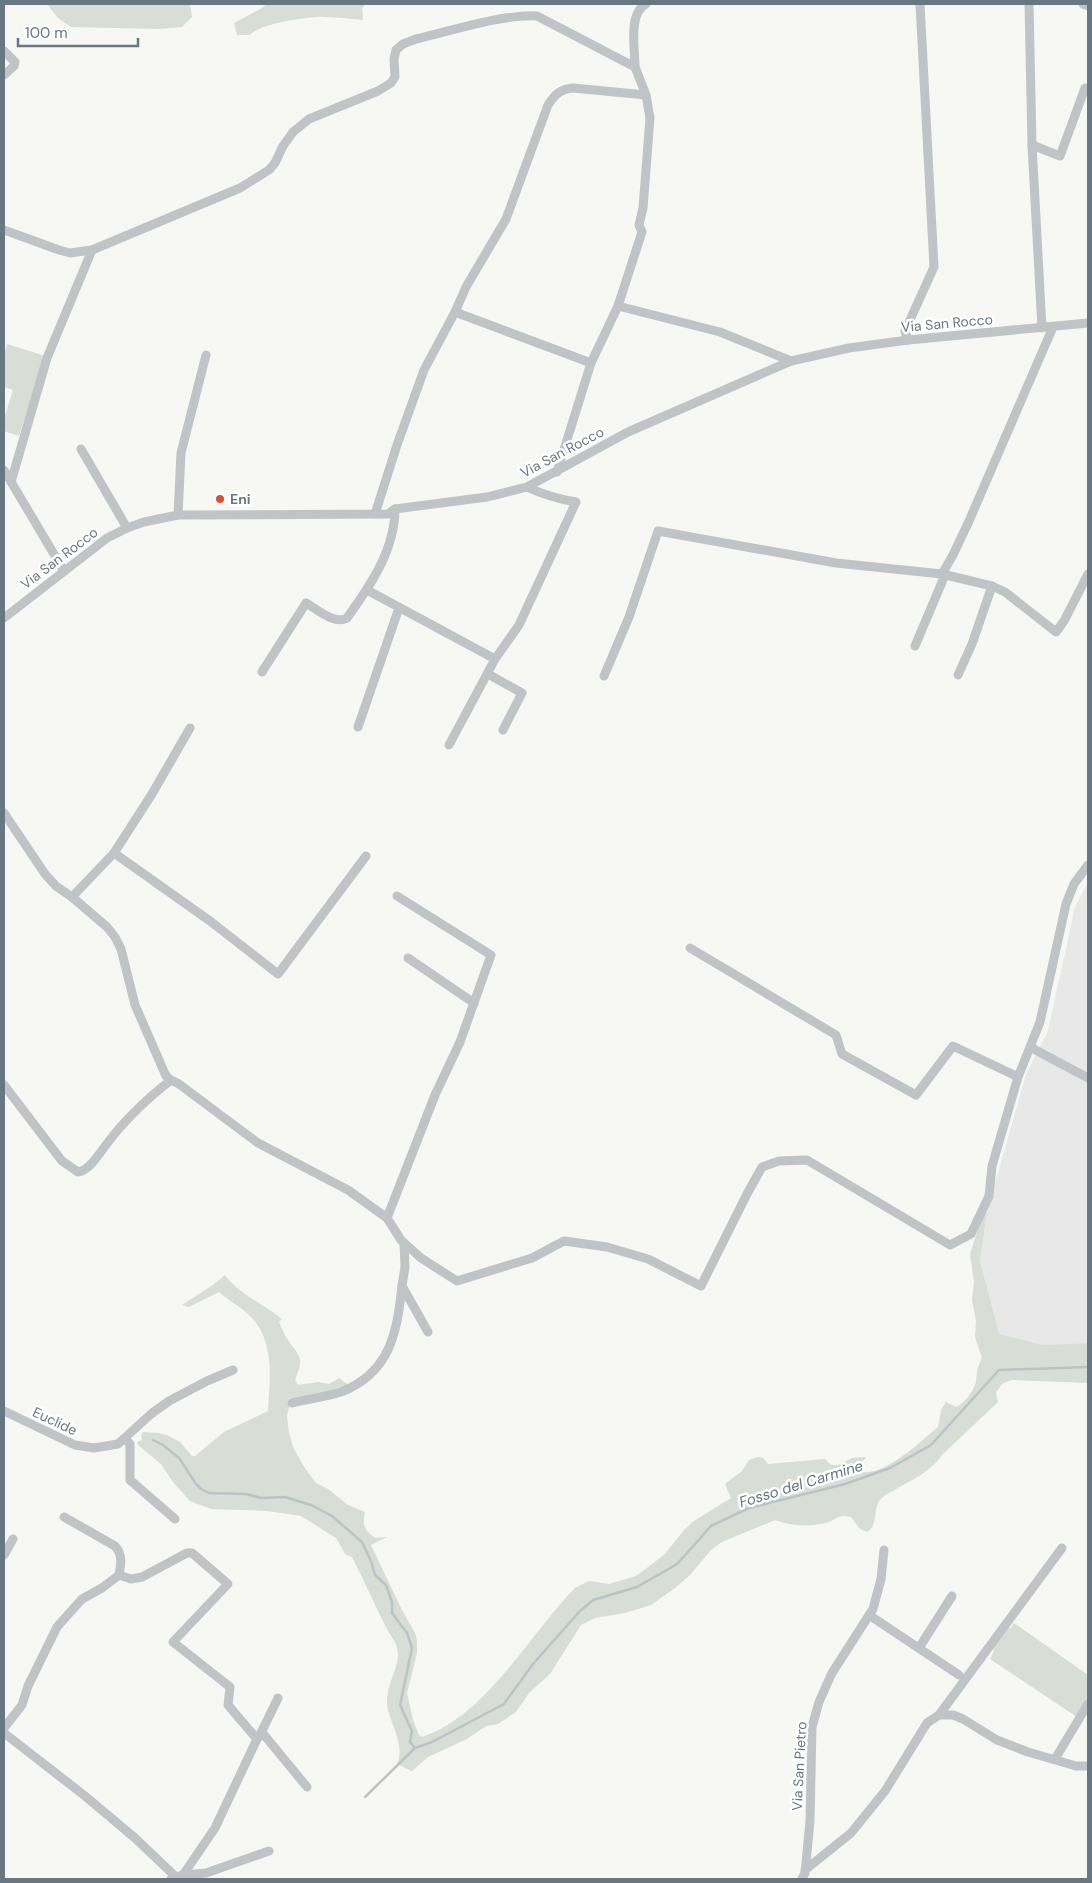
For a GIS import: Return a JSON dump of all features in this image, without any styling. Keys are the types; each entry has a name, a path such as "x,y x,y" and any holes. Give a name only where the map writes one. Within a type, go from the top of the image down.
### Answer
{"street":[{"path":"557,472 591,363 618,306 642,232 639,225 643,208 650,118 646,95 635,67 634,20 638,10 646,4"},
{"path":"908,340 905,331 909,319 934,267 920,4"},
{"path":"1029,4 1032,145 1042,328"},
{"path":"1083,4 1088,6"},
{"path":"4,230 59,250 70,252 92,250 169,216 240,188 269,170 293,132 309,119 378,91 391,83 395,77 394,59 396,50 403,44 416,39 496,20 526,15 537,16 635,67"},
{"path":"4,51 15,62 14,66 4,76"},
{"path":"375,514 397,444 422,378 466,287 506,219 548,105 555,94 564,89 574,88 646,95"},
{"path":"1032,145 1060,156 1085,88"},
{"path":"11,482 47,358 92,250"},
{"path":"618,306 720,332 791,361"},
{"path":"455,312 591,363"},
{"name":"Via San Rocco","path":"4,618 107,538 144,522 178,515 388,514 395,509 487,497 527,487 628,432 791,361 849,348 908,340 1088,323"},
{"path":"915,646 943,574 969,521 1053,327"},
{"path":"178,515 181,453 206,355"},
{"path":"81,448 127,528"},
{"path":"4,470 64,571"},
{"path":"449,745 495,659 519,625 576,502 557,499 527,487"},
{"path":"262,672 306,602 336,620 347,618 367,590 386,553 394,532 395,509"},
{"path":"604,676 629,616 658,531 836,563 943,574 992,586 1005,592 1056,632 1064,621 1088,574"},
{"path":"958,675 972,644 992,586"},
{"path":"367,590 495,659"},
{"path":"358,727 399,608"},
{"path":"488,674 522,694 503,730"},
{"path":"72,897 114,853 152,794 190,728"},
{"path":"4,813 45,874 56,886 107,927 121,949 134,1005 166,1076 258,1144 348,1190 387,1218 404,1243 420,1258 457,1281 532,1258 564,1241 607,1247 642,1256 701,1286 746,1194 762,1167 779,1161 807,1160 950,1246 971,1234 989,1196 992,1166 1018,1077 1040,1022 1066,904 1074,884 1088,865"},
{"path":"114,853 210,921 278,974 366,856"},
{"path":"387,1218 436,1095 460,1042 491,955 397,896"},
{"path":"690,948 836,1035 842,1054 916,1095 953,1046 1018,1077"},
{"path":"408,958 474,1003"},
{"path":"1030,1047 1088,1078"},
{"path":"4,1085 62,1161 72,1170 78,1172 87,1168 131,1113 172,1080"},
{"path":"292,1403 339,1392 367,1378 377,1368 390,1344 398,1320 405,1267 404,1243"},
{"path":"402,1286 428,1332"},
{"path":"175,1519 130,1480 130,1444 125,1439 151,1414 169,1401 233,1370"},
{"name":"Euclide","path":"4,1411 74,1445 87,1448 118,1444 125,1439"},
{"path":"64,1518 116,1546 120,1551 121,1557 119,1576"},
{"path":"4,1556 13,1539"},
{"path":"803,1875 851,1833 885,1790 927,1723 939,1715 1062,1548"},
{"name":"Via San Pietro","path":"803,1875 810,1821 812,1727 832,1673 869,1615 876,1599 881,1579 884,1550"},
{"path":"4,1728 22,1705 28,1686 57,1627 82,1599 119,1576 136,1578 187,1553 192,1553 228,1584 173,1642 230,1687 228,1705 258,1737"},
{"path":"919,1648 952,1596"},
{"path":"869,1615 959,1675"},
{"path":"177,1877 215,1828 278,1698"},
{"path":"1056,1759 1088,1704"},
{"path":"939,1715 953,1715 963,1719 997,1740 1028,1752 1076,1766 1088,1766"},
{"path":"4,1733 85,1796 142,1844 177,1877"},
{"path":"258,1737 265,1736 307,1787"},
{"path":"177,1877 206,1873 269,1851"}],"shaded area":[{"path":"47,4 190,4 192,17 182,27 158,29 71,27 58,18"},
{"path":"267,4 366,4 362,8 363,20 328,17 291,20 262,28 250,35 237,35 234,23"},
{"path":"7,344 45,356 19,436 4,431 4,419 13,390 4,387 4,356"},
{"path":"1088,883 1088,1343 1044,1345 999,1334 980,1261 987,1212 1026,1074 1048,1031 1075,907"},
{"path":"987,1212 980,1261 999,1334 1044,1345 1088,1343 1088,1383 1012,1380 1003,1383 996,1392 998,1402 933,1465 880,1500 876,1508 873,1525 867,1532 860,1529 851,1517 846,1516 813,1525 793,1525 775,1520 722,1542 711,1550 690,1575 651,1605 625,1613 595,1618 581,1625 550,1674 529,1693 516,1712 498,1724 486,1726 467,1739 428,1757 412,1771 397,1764 400,1749 387,1704 388,1691 397,1661 397,1647 352,1557 345,1554 336,1538 301,1516 267,1511 211,1509 190,1501 173,1482 161,1464 138,1445 137,1442 142,1440 141,1435 143,1432 159,1433 180,1442 192,1456 195,1456 224,1432 268,1411 270,1373 267,1348 264,1336 250,1316 219,1292 189,1307 182,1305 225,1275 237,1288 282,1319 279,1322 283,1331 300,1358 300,1367 295,1380 298,1385 318,1382 329,1384 339,1378 350,1386 290,1403 287,1416 289,1433 293,1447 316,1483 328,1489 348,1505 365,1512 365,1527 375,1538 387,1537 371,1545 415,1633 417,1653 407,1693 413,1720 419,1735 422,1737 445,1726 486,1693 575,1588 589,1581 609,1584 636,1576 664,1555 694,1521 731,1498 725,1484 742,1471 749,1460 758,1457 763,1458 768,1464 825,1459 831,1465 838,1465 852,1458 865,1457 853,1470 875,1471 887,1466 910,1451 938,1427 941,1410 946,1402 956,1407 971,1393 982,1358 975,1337 976,1321 972,1300 974,1282 970,1254 982,1217"},
{"path":"1014,1623 1088,1675 1088,1698 1077,1717 990,1659 994,1651 993,1649 1008,1628 1010,1629"}],"waterway":[{"name":"Fosso del Carmine","path":"365,1797 415,1748 432,1742 504,1704 533,1664 579,1612 593,1600 637,1587 672,1567 678,1563 711,1526 749,1508 845,1484 890,1468 931,1445 999,1370 1088,1367"},
{"path":"153,1440 163,1445 179,1458 196,1484 209,1493 246,1494 261,1498 285,1497 311,1505 332,1516 362,1542 375,1575 386,1585 392,1602 392,1613 407,1633 412,1648 400,1705 412,1731 410,1742 415,1748"}],"place":[{"name":"Eni","path":"220,499"}]}
